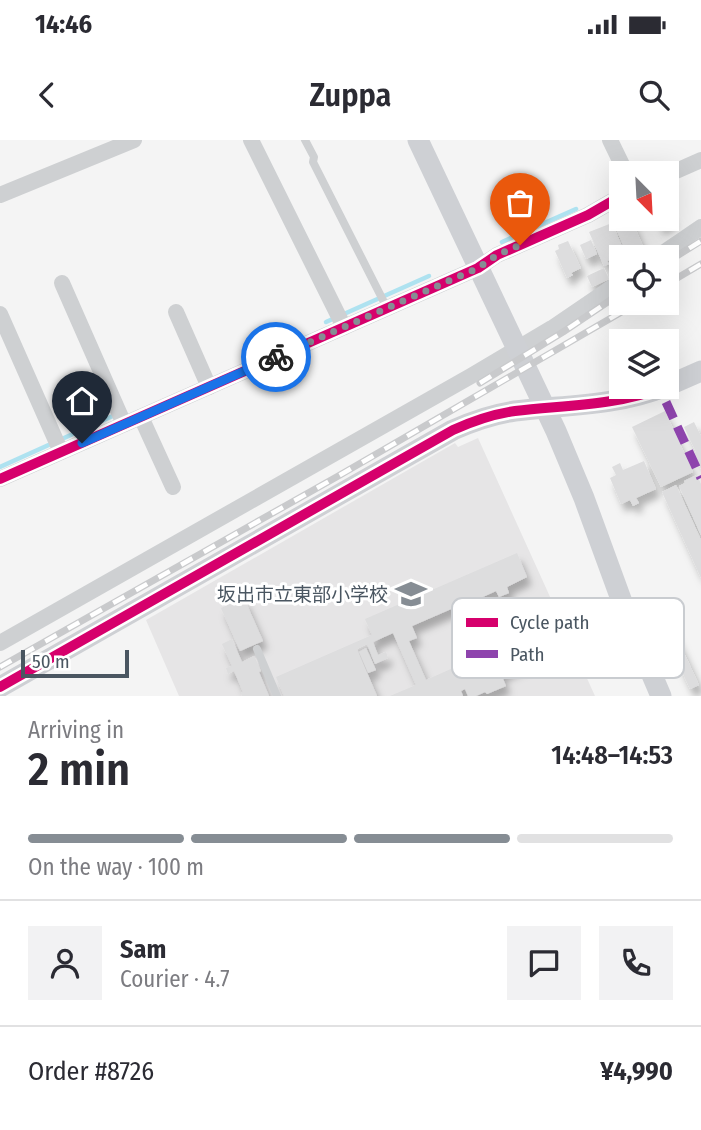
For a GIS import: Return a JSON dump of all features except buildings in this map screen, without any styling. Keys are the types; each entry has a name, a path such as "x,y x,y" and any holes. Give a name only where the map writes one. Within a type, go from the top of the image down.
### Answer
{"street":[{"path":"0,195 134,140"},
{"path":"251,140 341,321"},
{"path":"418,140 545,409 584,498 621,598"},
{"path":"610,140 620,161"},
{"path":"679,170 701,160"},
{"path":"0,479 121,417 141,417 209,387 383,301 478,268 497,255 588,215 609,203"},
{"path":"675,245 701,227"},
{"path":"62,284 121,417"},
{"path":"0,643 517,350 609,289"},
{"path":"176,312 209,387"},
{"path":"0,314 59,447"},
{"path":"679,380 701,371"},
{"path":"0,687 453,430 474,421 514,411 580,406 624,399"},
{"path":"141,417 173,487"},
{"path":"654,678 662,696"}],"lane":[{"path":"305,140 314,157 313,162 383,301"},
{"path":"257,649 278,696"}],"shaded area":[{"path":"478,438 551,598 452,598 452,678 587,678 595,696 179,696 146,620 455,443 458,447"}],"waterway":[{"path":"502,242 576,209"},
{"path":"326,322 429,276"},
{"path":"0,467 115,415"}],"railway":[{"path":"679,255 701,241"},
{"path":"679,277 701,264"},
{"path":"480,383 609,301"},
{"path":"0,667 616,315"}],"marked path":[{"path":"666,402 701,478"}],"cycle path":[{"path":"0,479 478,268 497,255 588,215 609,203"},
{"path":"0,687 453,430 507,412 622,399"}],"way so far":[{"path":"276,357 478,268 497,255 520,245"}],"place":[{"name":"坂出市立東部小学校","path":"411,594"}],"route":[{"path":"82,443 276,357"}]}
